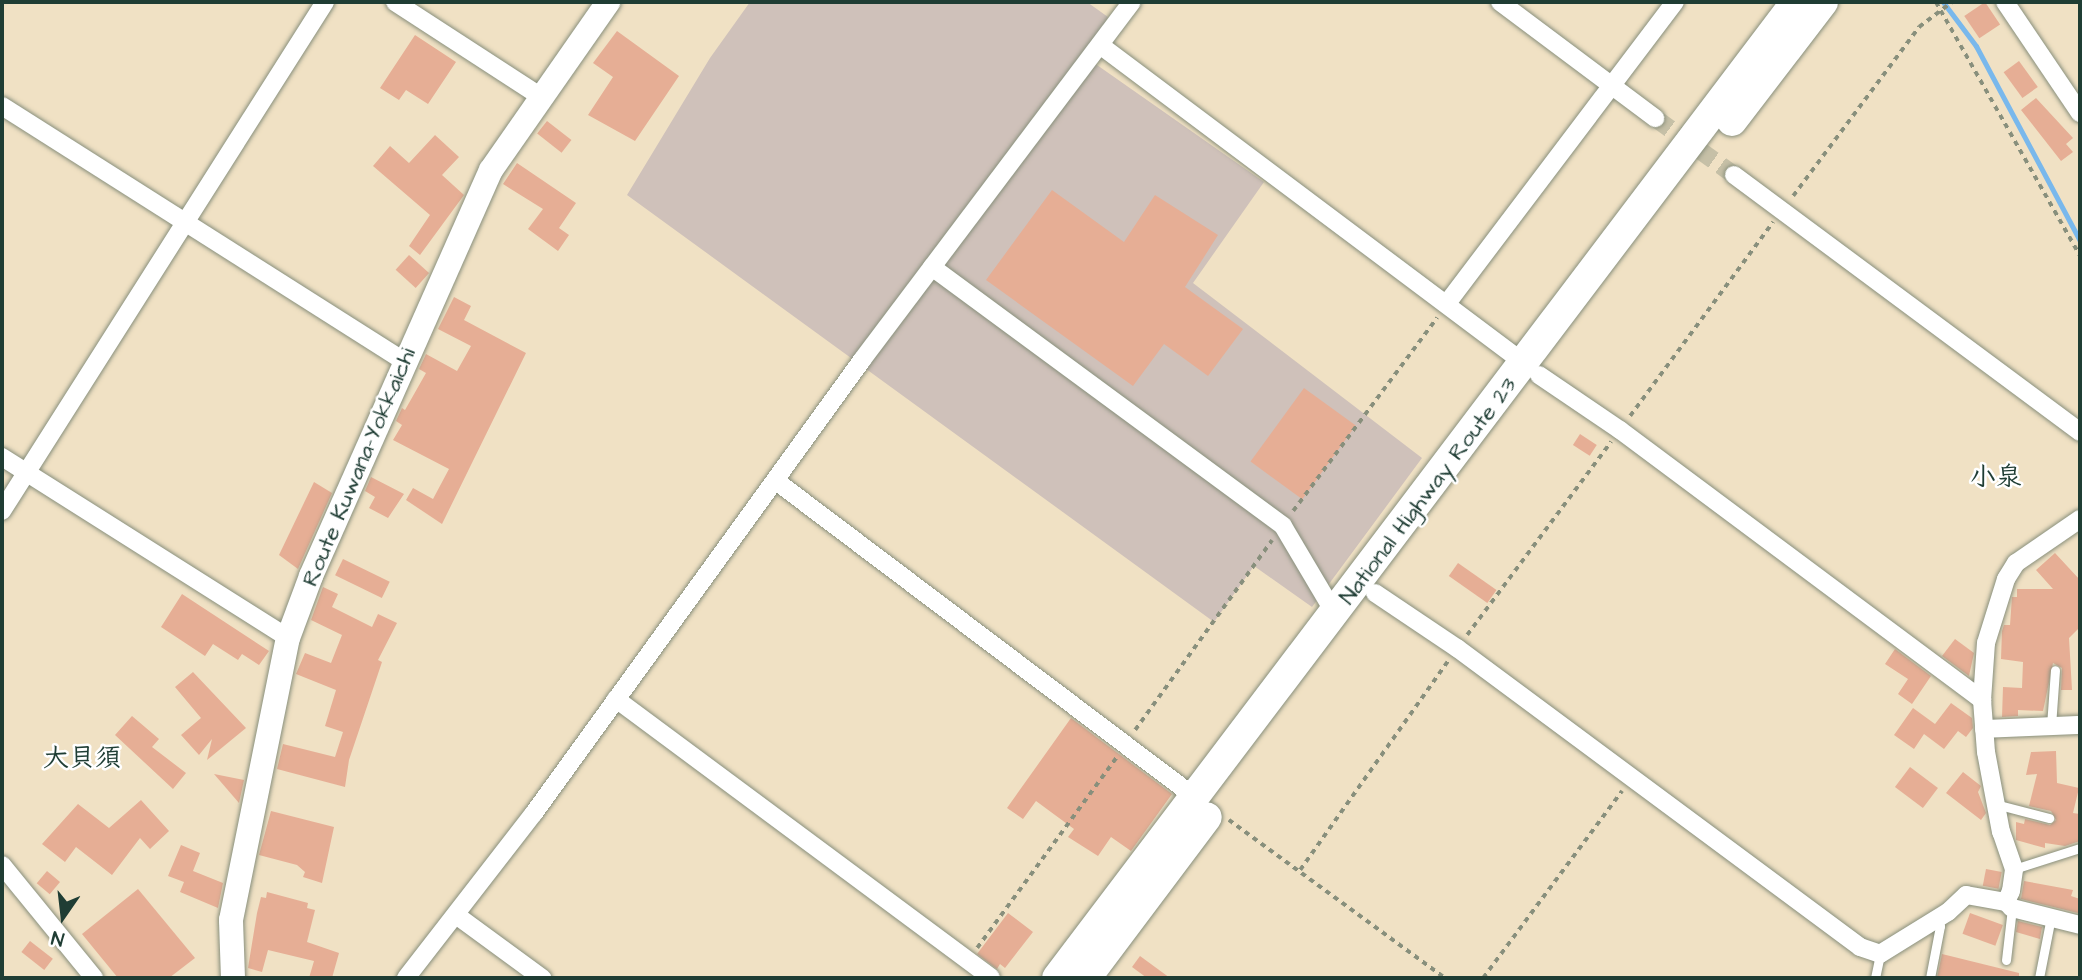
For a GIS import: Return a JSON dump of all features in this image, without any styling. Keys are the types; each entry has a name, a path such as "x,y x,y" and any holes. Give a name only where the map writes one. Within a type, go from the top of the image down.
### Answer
{"highway":[{"name":"National Highway Route 23","path":"1057,978 1204,804 1375,593 1531,369 1796,2"},
{"name":"National Highway Route 23","path":"1086,978 1335,614 1823,2"}],"main road":[{"name":"Route Kuwana-Yokkaichi","path":"233,978 231,920 288,638 404,361 491,170 608,2"}],"street":[{"path":"2,512 325,2"},
{"path":"395,2 540,96"},
{"path":"406,978 456,915 932,267 1132,2"},
{"path":"1500,2 1655,118"},
{"path":"1448,302 1675,2"},
{"path":"2005,2 2080,113"},
{"path":"1100,45 1448,302 1531,369 1620,430 1982,700"},
{"path":"2,106 404,361"},
{"path":"1734,175 2080,432"},
{"path":"932,267 1283,526 1335,614"},
{"path":"2,457 288,638"},
{"path":"776,481 1204,804"},
{"path":"2009,905 2014,869 2001,832 1999,805 1984,729 1982,700 1986,643 2006,579 2031,551 2080,519"},
{"path":"1375,593 1457,648 1860,947 1880,954 1937,919 1966,895 2080,925"},
{"path":"616,699 990,978"},
{"path":"1984,729 2080,725"},
{"path":"2,865 94,978"},
{"path":"456,915 542,978"}],"lane":[{"path":"2052,726 2055,670"},
{"path":"1999,805 2049,818"},
{"path":"2014,869 2080,848"},
{"path":"2006,960 2009,905"},
{"path":"2039,978 2051,917"},
{"path":"1930,978 1940,926 1937,919"},
{"path":"1875,978 1880,954"}],"path":[{"path":"1936,2 2080,256"},
{"path":"1300,870 1457,648 1919,27 1952,2"},
{"path":"1283,526 1448,302"},
{"path":"1483,978 1631,778"},
{"path":"1204,804 1300,870 1445,978"}],"shaded area":[{"path":"750,2 1087,2 1108,17 1087,58 1264,182 1193,283 1422,458 1312,607 1254,566 1214,622 627,195 710,58"}],"building":[{"path":"1985,2 2000,24 1979,38 1964,16"},
{"path":"617,31 679,76 635,141 588,115 613,77 593,63"},
{"path":"415,35 456,62 428,104 406,90 399,100 380,88"},
{"path":"2019,61 2038,87 2022,98 2004,72"},
{"path":"2036,98 2073,138 2066,144 2073,152 2061,161 2021,110"},
{"path":"547,121 571,140 562,153 537,134"},
{"path":"435,135 459,157 442,175 464,195 420,255 409,246 430,215 373,166 390,146 409,163"},
{"path":"517,163 576,203 559,228 569,235 558,251 528,229 543,209 503,184"},
{"path":"1052,190 1124,242 1155,195 1218,235 1185,287 1243,329 1208,376 1164,344 1133,386 986,280"},
{"path":"409,255 429,273 416,288 396,270"},
{"path":"454,297 471,306 464,320 526,353 442,524 406,500 413,488 433,499 449,469 393,440 402,425 396,421 402,408 405,410 426,373 419,369 426,354 457,371 471,346 438,329"},
{"path":"1304,388 1356,426 1302,499 1251,462"},
{"path":"1580,434 1597,445 1590,456 1573,445"},
{"path":"371,477 404,494 388,518 369,508 375,497 365,491"},
{"path":"314,482 332,493 298,569 279,555"},
{"path":"2055,553 2080,580 2080,627 2069,638 2072,690 2061,690 2062,668 2053,663 2043,711 2018,710 2018,716 2002,717 2003,687 2022,688 2023,662 2001,659 2002,631 2004,625 2010,625 2012,597 2017,597 2017,589 2053,589 2036,570"},
{"path":"343,559 390,582 382,598 335,575"},
{"path":"1458,563 1497,590 1487,603 1449,576"},
{"path":"323,587 338,594 332,607 372,627 378,614 397,623 378,660 382,662 349,760 345,787 277,769 283,744 335,757 343,732 325,726 336,690 296,674 305,653 331,663 342,635 311,620"},
{"path":"182,594 269,651 259,665 242,654 238,660 213,644 205,656 161,627"},
{"path":"1955,639 1974,653 1969,676 1942,656"},
{"path":"1895,649 1931,676 1912,704 1898,694 1908,679 1885,664"},
{"path":"193,672 246,728 207,760 212,739 199,755 181,735 201,718 175,687"},
{"path":"1951,703 1972,718 1973,728 1966,737 1958,731 1944,749 1924,734 1914,749 1894,735 1913,708 1935,724"},
{"path":"132,716 159,739 152,747 186,773 173,789 115,735"},
{"path":"1071,718 1172,794 1131,851 1111,837 1098,856 1068,837 1074,829 1036,801 1023,819 1007,808"},
{"path":"2056,751 2057,783 2079,788 2073,813 2080,814 2080,841 2065,846 2045,843 2045,848 2016,840 2016,822 2024,824 2025,819 2050,825 2056,820 2051,811 2029,806 2037,774 2026,775 2031,752"},
{"path":"1910,767 1938,788 1923,808 1895,787"},
{"path":"1963,772 1981,786 1978,792 1986,813 1981,820 1946,793"},
{"path":"214,774 244,780 239,803"},
{"path":"141,800 169,831 150,849 140,838 112,875 76,847 65,862 42,844 78,804 109,828"},
{"path":"271,811 334,827 322,883 303,877 305,872 297,865 259,855"},
{"path":"181,845 200,853 193,871 223,883 218,908 180,892 184,882 168,876"},
{"path":"1986,869 2002,872 1998,889 1983,886"},
{"path":"47,871 60,882 50,894 37,883"},
{"path":"2024,881 2073,890 2071,896 2080,899 2078,913 2021,899"},
{"path":"138,889 195,958 169,978 118,978 82,934"},
{"path":"267,892 308,903 307,908 315,910 307,942 339,953 332,978 309,978 314,961 268,950 262,972 248,968 261,897 266,898"},
{"path":"1008,913 1033,932 1005,968 1000,964 997,969 977,954"},
{"path":"1970,913 2003,925 1995,946 1962,934"},
{"path":"2018,921 2042,927 2040,939 2016,932"},
{"path":"30,941 53,959 44,970 21,952"},
{"path":"1942,954 2019,973 2019,978 1937,978"},
{"path":"1140,956 1170,978 1147,978 1132,967"}],"waterway":[{"path":"1943,2 1976,46 2080,241"}],"tunnel":[{"path":"1655,118 1734,175"}],"district":[{"name":"小泉","path":"1996,478"},
{"name":"大貝須","path":"82,759"}]}
